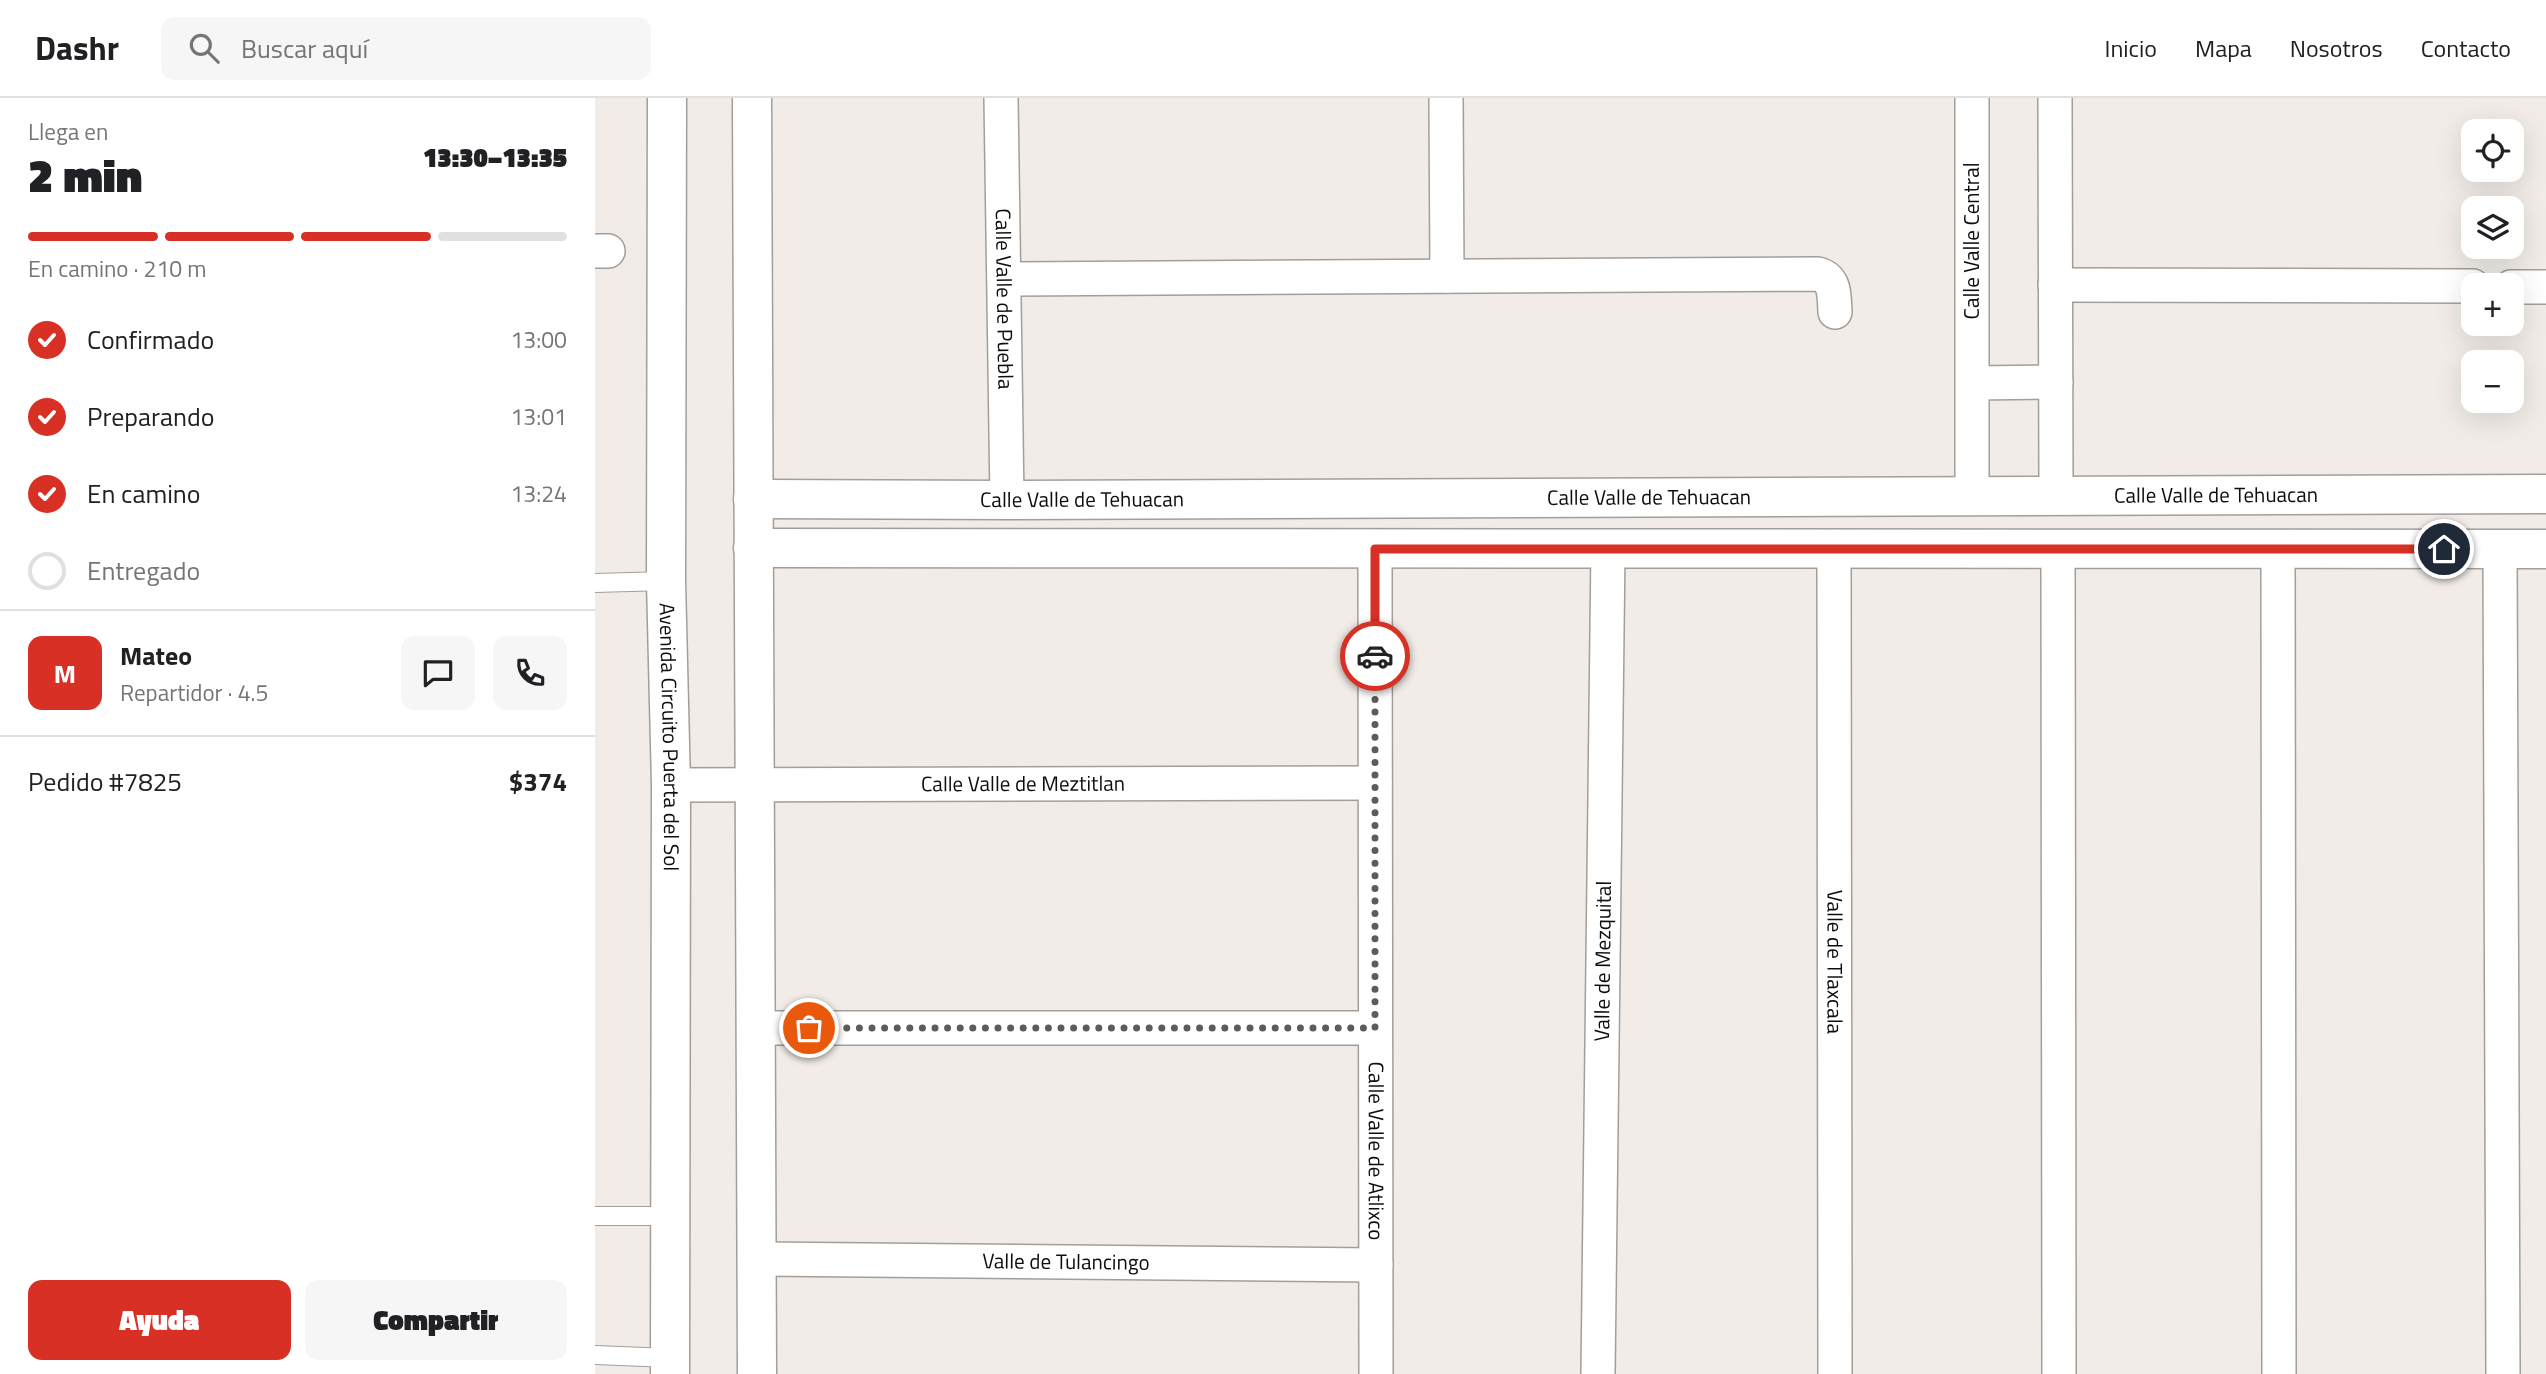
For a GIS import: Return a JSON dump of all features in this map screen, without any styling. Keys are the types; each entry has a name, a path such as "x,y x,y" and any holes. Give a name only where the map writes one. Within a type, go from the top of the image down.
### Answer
{"street":[{"name":"Avenida Circuito Puerta del Sol","path":"667,98 667,581 671,785 670,1366"},
{"path":"751,98 757,1374"},
{"name":"Calle Valle de Puebla","path":"1001,98 1007,500"},
{"path":"1446,98 1447,276"},
{"name":"Calle Valle Central","path":"1972,98 1972,496"},
{"path":"2055,98 2056,496"},
{"path":"1005,279 1818,274 1831,282 1835,312"},
{"path":"2055,285 2461,286"},
{"path":"2524,286 2546,287"},
{"path":"1973,383 2056,382"},
{"name":"Calle Valle de Tehuacan","path":"753,499 2546,494"},
{"path":"1493,549 1494,498"},
{"path":"753,548 2546,549"},
{"name":"Calle Valle de Atlixco","path":"1375,549 1375,1374"},
{"name":"Valle de Mezquital","path":"1598,1374 1608,549"},
{"name":"Valle de Tlaxcala","path":"1833,549 1835,1374"},
{"path":"2058,549 2059,1374"},
{"path":"2278,549 2279,1374"},
{"path":"2500,550 2503,1374"},
{"name":"Calle Valle de Meztitlan","path":"671,785 1375,783"},
{"path":"755,1028 1375,1028"},
{"name":"Valle de Tulancingo","path":"756,1259 1375,1265"}],"lane":[{"path":"595,583 667,581"},
{"path":"595,1216 670,1216"},
{"path":"595,1355 670,1366"}],"way so far":[{"path":"809,1028 1375,1028 1375,656"}],"route":[{"path":"1375,656 1375,549 2444,549"}]}
